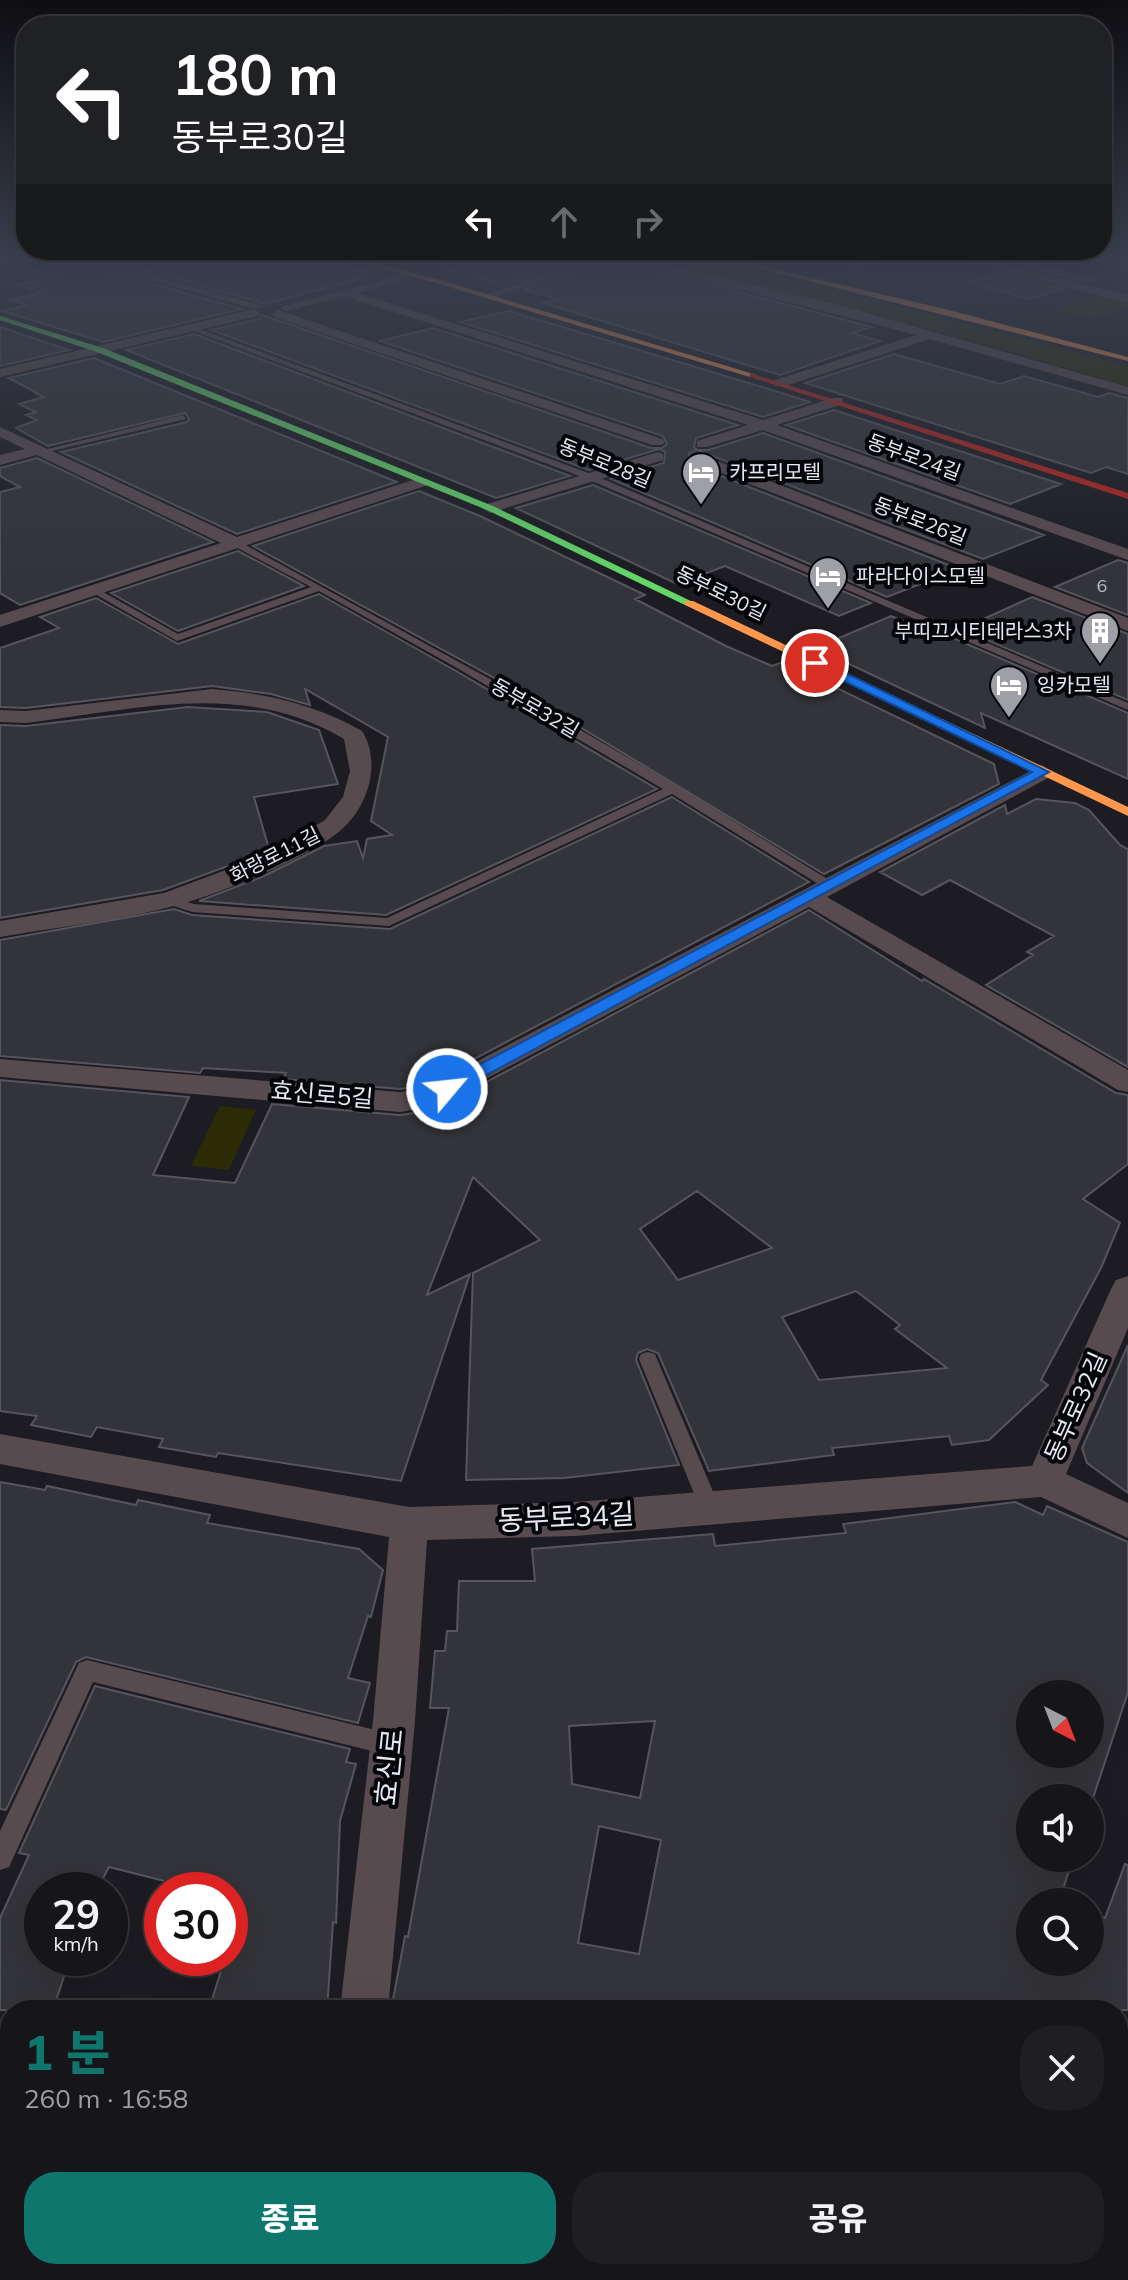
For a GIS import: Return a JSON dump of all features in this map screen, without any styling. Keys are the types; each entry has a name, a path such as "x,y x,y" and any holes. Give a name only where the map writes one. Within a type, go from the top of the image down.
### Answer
{"main road":[{"name":"동부로30길","path":"140,366 490,508 1128,812"},
{"path":"724,366 1128,496"}],"street":[{"path":"0,373 29,366"},
{"path":"440,366 662,446 677,460 695,447 838,401"},
{"name":"동부로24길","path":"579,366 761,424 1128,555"},
{"path":"780,383 832,366"},
{"path":"1044,366 1128,391"},
{"name":"동부로32길","path":"0,431 235,543"},
{"path":"490,508 588,476 662,446"},
{"name":"동부로26길","path":"695,447 1128,625"},
{"path":"0,460 42,450"},
{"path":"0,621 422,482"},
{"name":"화랑로11길","path":"0,716 26,717 212,695 241,697 314,715 354,736 361,771 354,798 333,825 270,862 169,900 0,929"},
{"name":"효신로5길","path":"0,1068 400,1102 433,1097 1042,772"},
{"name":"동부로32길","path":"819,891 1128,1083"},
{"name":"동부로32길","path":"1044,1481 1128,1289"},
{"name":"동부로34길","path":"0,1449 409,1524 575,1519 1044,1481"},
{"path":"1044,1481 1128,1521"},
{"name":"효신로","path":"365,2000 392,1745 409,1524"}],"lane":[{"name":"동부로28길","path":"294,366 588,476 1128,707"},
{"path":"42,450 183,417"},
{"name":"동부로32길","path":"235,543 474,673 673,789 819,891"},
{"path":"93,590 177,638 319,588"},
{"path":"169,900 192,908 389,922 673,789"},
{"path":"648,1359 710,1508"},
{"path":"0,1858 87,1670 392,1745"}],"shaded area":[{"path":"1059,366 1128,366 1128,387"},
{"path":"220,1106 256,1110 229,1170 191,1166"}],"building":[{"path":"58,366 115,366 397,482 237,534 61,452 187,422 189,419 185,413 48,446 16,428 37,420 26,415 36,412 19,404 44,397 9,378"},
{"path":"167,366 280,366 570,476 496,498"},
{"path":"309,366 412,366 651,448 662,448 667,444 663,436 456,366 554,366 738,425 696,438 694,447 697,450 689,453 690,464 959,569 887,597 611,479 664,463 665,452 659,449 589,470"},
{"path":"602,366 692,366 810,402 763,417"},
{"path":"752,366 805,366 780,375"},
{"path":"856,366 938,366 1000,384 1024,376 1098,397 1109,393 1128,398 1128,474 1106,467 1091,473 805,383"},
{"path":"834,410 1061,484 1010,504 786,425"},
{"path":"763,433 1044,535 983,559 697,450 708,450"},
{"path":"37,458 213,542 20,605 0,593 0,492 20,487 0,476 0,468"},
{"path":"593,485 871,603 839,616 725,566 677,584 516,508"},
{"path":"419,491 480,516 645,595 635,599 726,646 772,666 783,662 994,764 999,784 824,874 540,703 253,546"},
{"path":"238,551 304,586 178,631 111,593"},
{"path":"1118,560 1128,563 1128,615 1055,587"},
{"path":"319,594 657,789 386,915 199,901 262,877 324,846 357,841 363,858 367,839 392,835 371,821 388,737 305,689 310,705 271,694 212,686 26,708 0,707 0,648 59,628 40,617 96,598 178,644"},
{"name":"부띠끄시티테라스3차","path":"1032,597 1128,634 1128,700 961,629"},
{"path":"891,616 942,637 946,635 1128,713 1128,779 981,713 985,728 815,648"},
{"path":"188,707 267,712 319,730 338,784 254,797 269,849 260,854 163,890 0,918 0,725 26,726"},
{"path":"672,797 809,882 425,1085 400,1089 283,1079 286,1073 203,1068 200,1073 0,1056 0,940 174,909 192,915 390,929"},
{"path":"1036,799 1075,803 1089,810 1120,845 1128,849 1128,1067 986,985 1033,955 1027,952 1054,936 950,880 922,895 880,872 1005,805 1007,814"},
{"path":"809,910 922,981 924,979 1116,1093 1128,1095 1128,1164 1083,1199 1120,1223 1101,1268 1041,1380 1048,1385 989,1440 952,1445 949,1436 832,1448 834,1455 709,1471 658,1353 647,1349 638,1353 636,1360 679,1465 564,1478 466,1480 473,1273 540,1240 473,1177 427,1295 470,1274 401,1481 159,1447 163,1439 97,1427 91,1437 31,1425 37,1416 0,1411 0,1080 189,1097 153,1175 235,1183 272,1104 400,1115 434,1110","holes":["697,1191 772,1248 678,1280 640,1229","856,1291 900,1325 895,1329 947,1368 819,1380 782,1317"]},
{"path":"1128,1345 1128,1493 1087,1463 1082,1448"},
{"path":"0,1482 45,1490 47,1486 136,1505 138,1500 210,1515 207,1523 359,1549 383,1570 371,1617 368,1616 348,1678 370,1683 358,1723 86,1657 76,1662 6,1810 0,1809"},
{"path":"1015,1502 1043,1515 1047,1506 1128,1542 1128,1692 1104,1765 1104,1680 1016,1680 1016,1768 1103,1768 1098,1784 1016,1784 1016,1872 1069,1872 1063,1888 1016,1888 1016,1976 1104,1976 1104,1918 1125,1864 1128,1865 1128,2000 393,2000 405,1936 408,1937 449,1708 430,1708 435,1651 445,1651 447,1631 457,1631 459,1581 535,1581 532,1549 713,1534 715,1546 846,1533 843,1524","holes":["655,1721 640,1798 572,1784 569,1726","599,1826 661,1840 639,1954 578,1943"]},
{"path":"95,1686 350,1749 346,1762 356,1764 340,1821 336,1923 333,1922 328,2000 212,2000 219,1976 248,1976 248,1872 144,1872 144,1876 109,1867 106,1872 24,1872 24,1976 64,1976 56,2000 0,2000 0,1918 29,1855 19,1853"}],"traffic: fast":[{"path":"140,366 490,508 689,603"}],"traffic: slow":[{"path":"724,366 753,375"},
{"path":"689,603 1128,812"}],"traffic: jam":[{"path":"753,375 1128,496"}],"place":[{"name":"카프리모텔","path":"701,506"},
{"name":"파라다이스모텔","path":"828,610"},
{"name":"부띠끄시티테라스3차","path":"1100,665"},
{"name":"잉카모텔","path":"1009,719"}],"route":[{"path":"447,1089 1042,772 815,663"}]}
